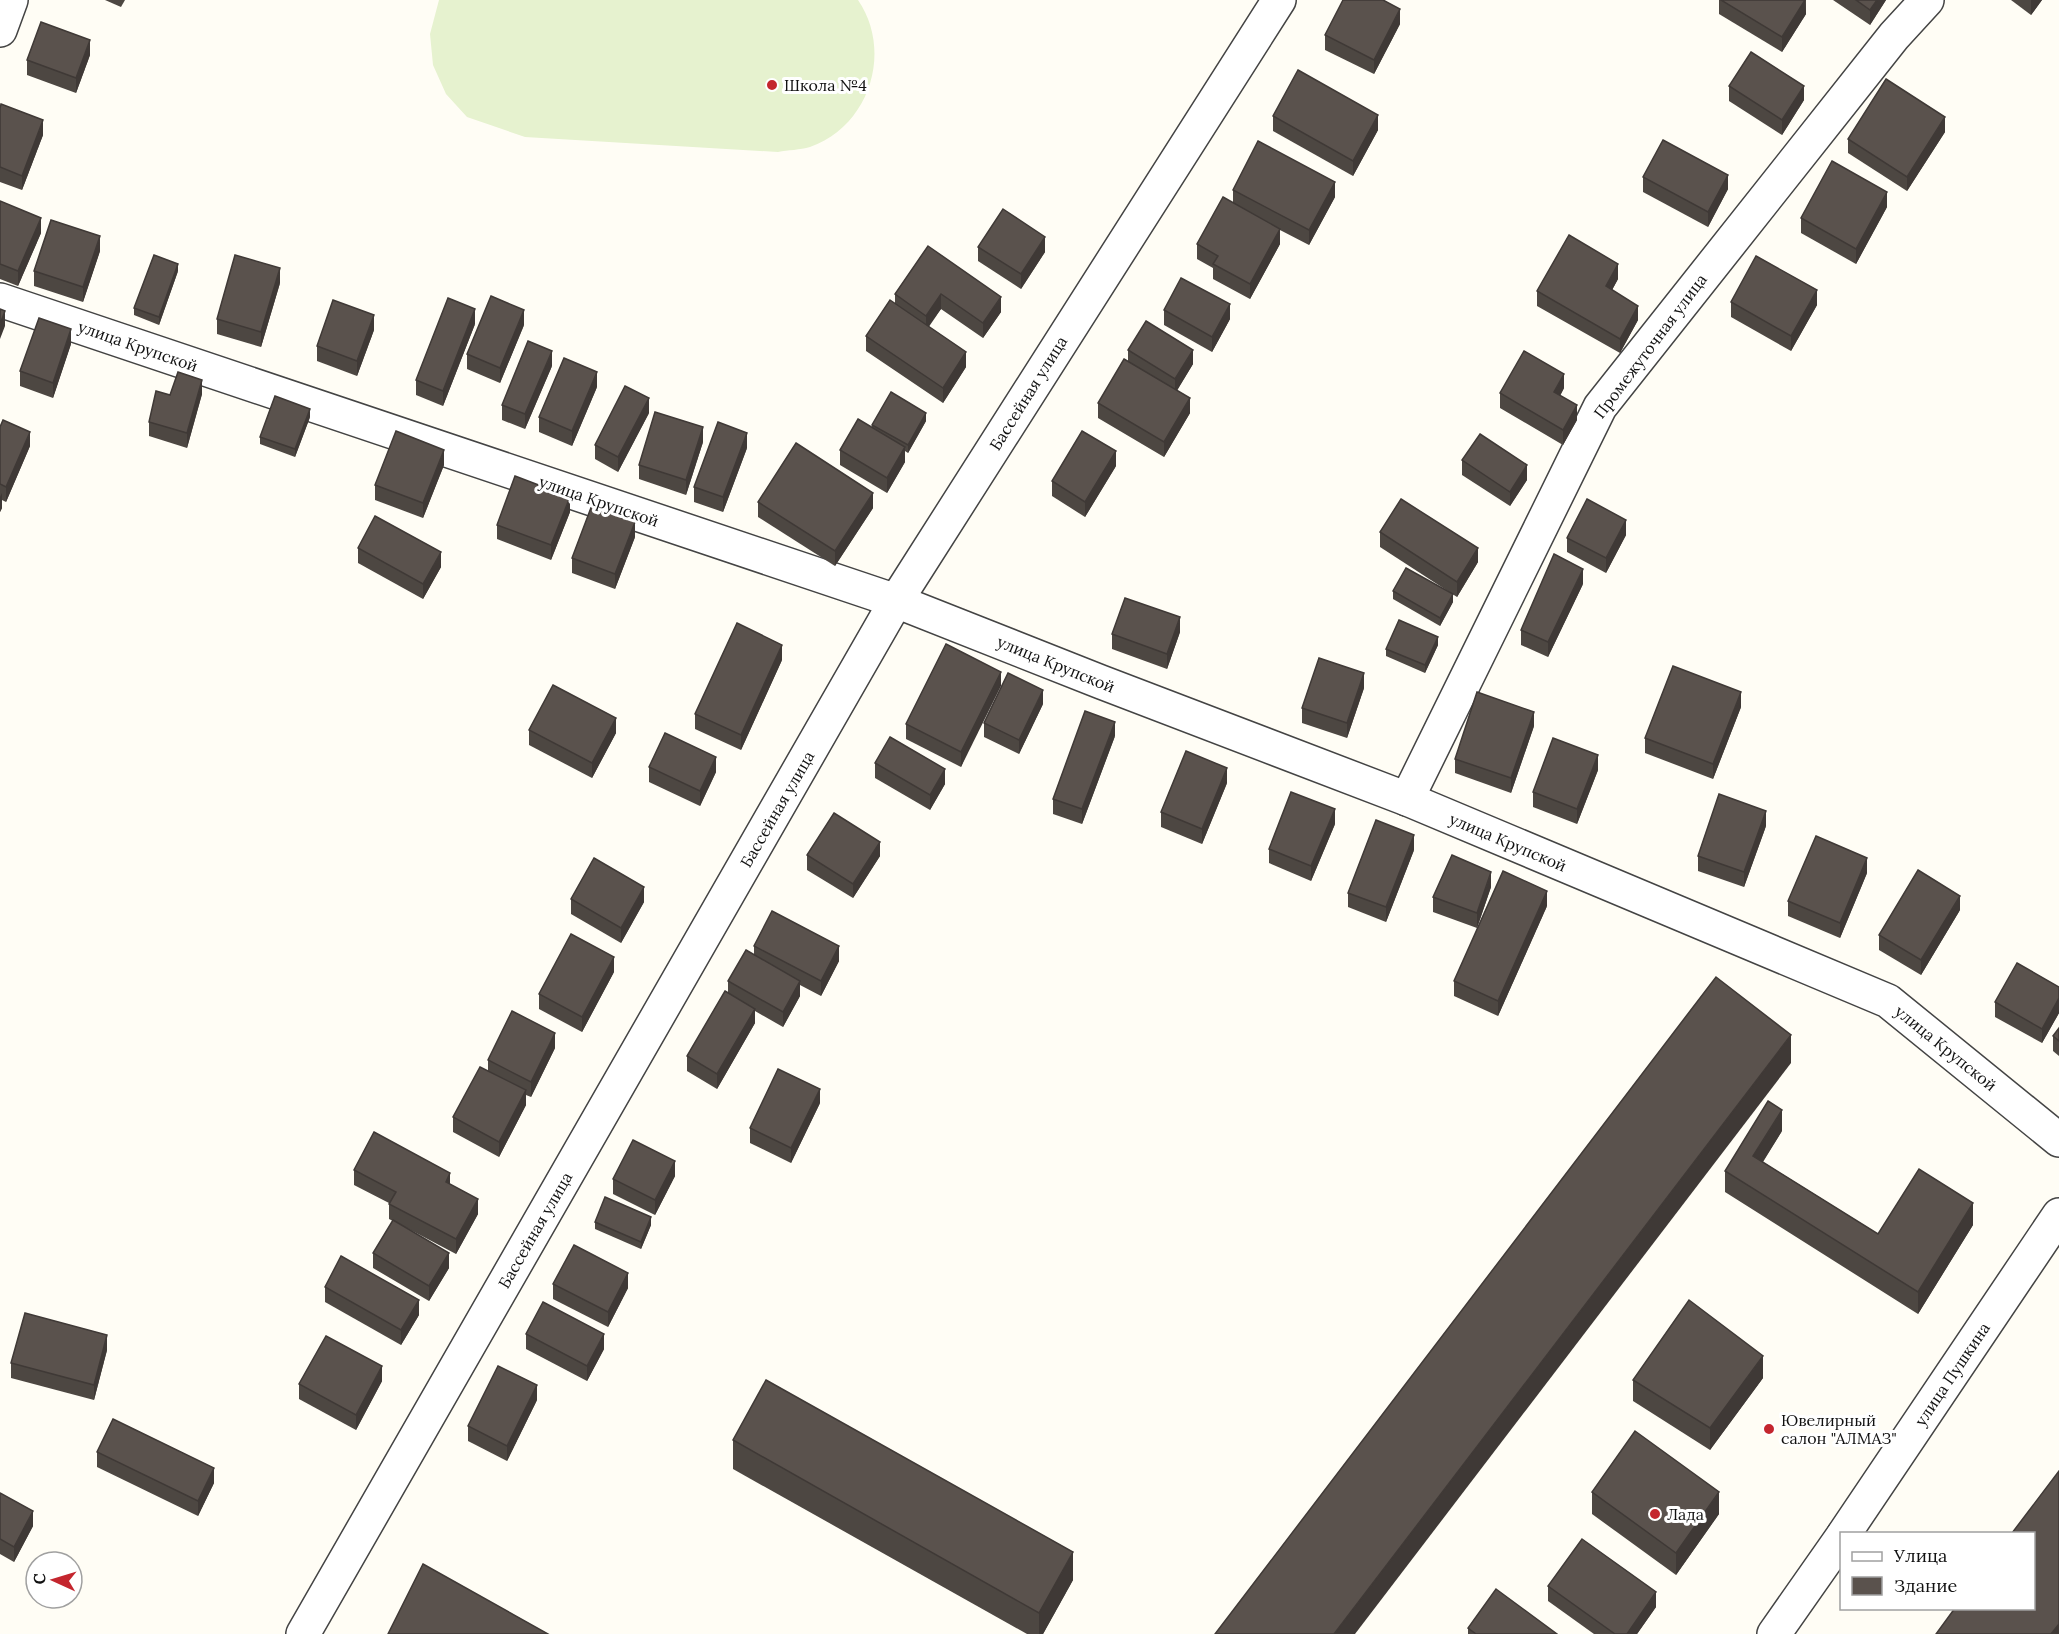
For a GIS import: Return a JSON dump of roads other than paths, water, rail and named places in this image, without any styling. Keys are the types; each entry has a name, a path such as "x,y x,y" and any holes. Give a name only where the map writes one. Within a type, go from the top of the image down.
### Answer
{"street":[{"path":"0,30 11,0"},
{"name":"Бассейная улица","path":"303,1634 896,601 1279,0"},
{"name":"Промежуточная улица","path":"1407,799 1600,406 1894,36 1927,0"},
{"name":"улица Крупской","path":"0,300 896,601 1407,799 1888,1001 2059,1140"},
{"name":"улица Пушкина","path":"1845,1532 2059,1215"},
{"path":"1774,1634 1840,1541"}],"place":[{"name":"Школа №4","path":"772,85"},
{"name":"Ювелирный салон \"АЛМАЗ\"","path":"1769,1429"},
{"name":"Лада","path":"1655,1514"}]}
